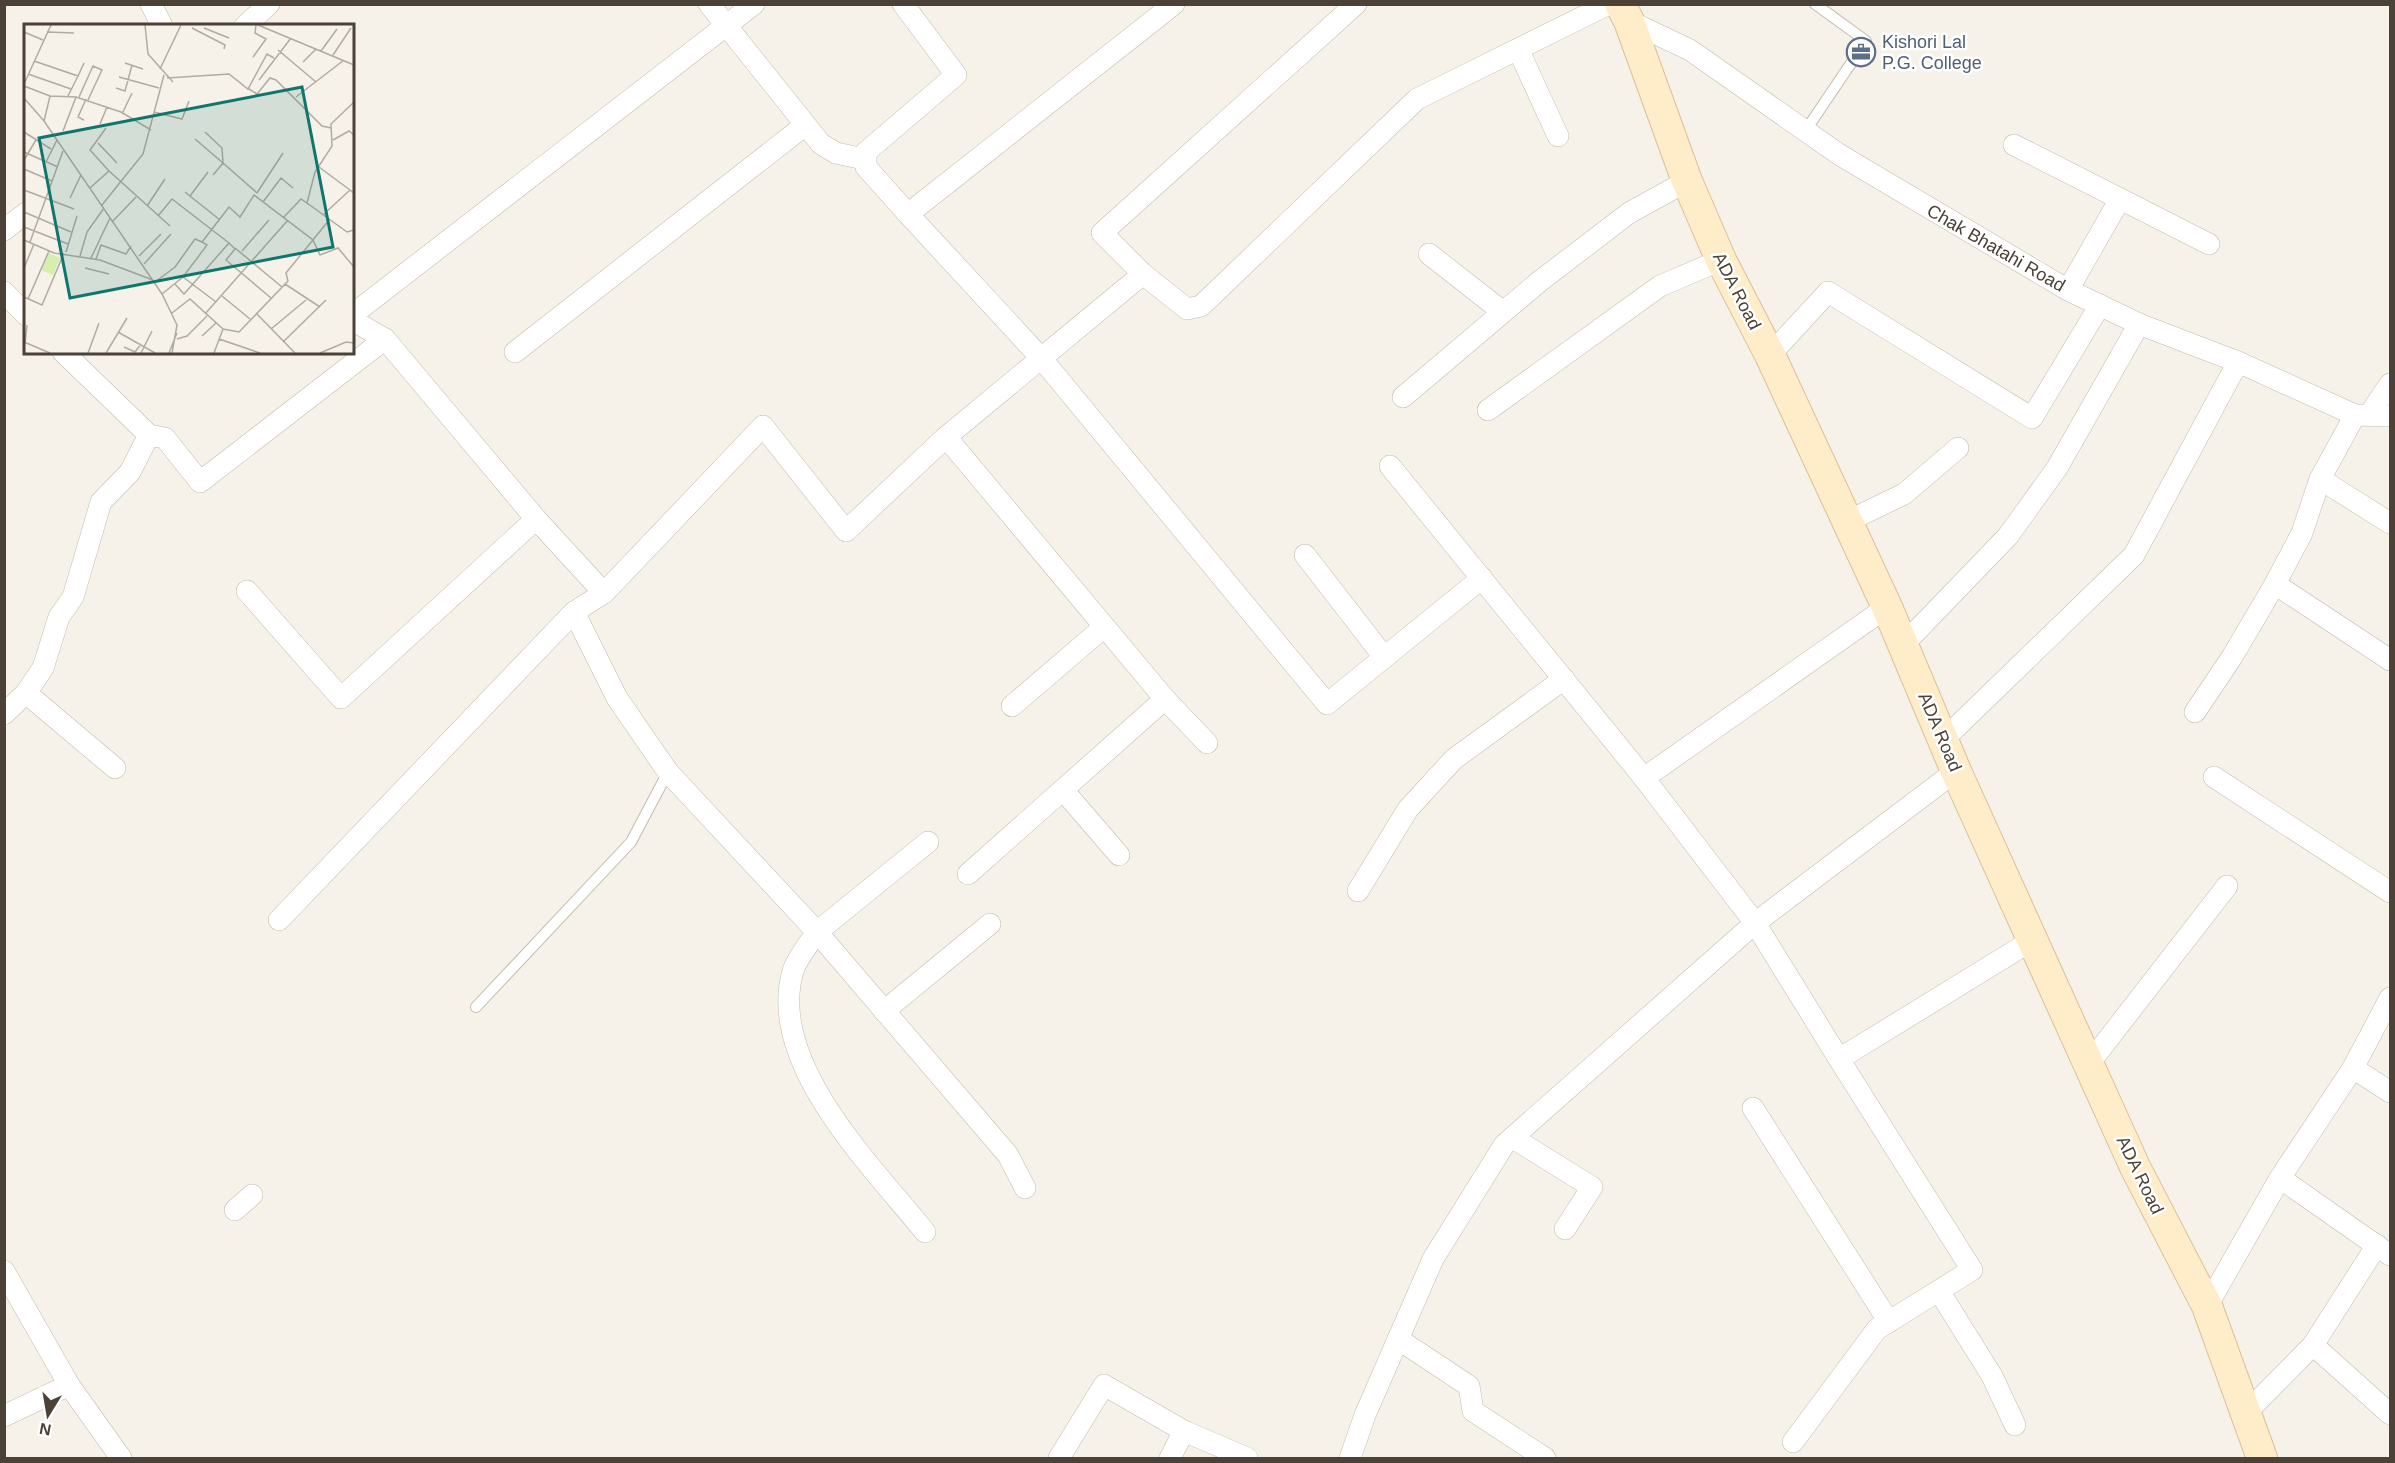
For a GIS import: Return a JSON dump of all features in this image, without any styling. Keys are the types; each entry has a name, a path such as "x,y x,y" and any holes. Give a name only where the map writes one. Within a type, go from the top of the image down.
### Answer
{"street":[{"path":"151,4 161,24"},
{"path":"248,24 269,4"},
{"path":"709,4 804,126 829,150 864,159"},
{"path":"354,313 726,28 754,4"},
{"path":"903,4 956,75 866,152 864,159 866,166 1041,358 1327,704 1482,578"},
{"path":"908,214 1174,4"},
{"path":"1356,4 1102,233 1143,274 1187,309 1201,306 1417,99 1518,49 1619,10"},
{"name":"Chak Bhatahi Road","path":"1619,10 1690,50 1840,156 2068,290 2139,324 2238,362 2362,415 2391,416"},
{"name":"ADA Road","path":"1619,10 1721,260 1770,355 1887,607 2031,941 2135,1167 2207,1306 2244,1415 2262,1458"},
{"path":"1518,49 1558,136"},
{"path":"515,352 804,126"},
{"path":"2014,146 2208,244"},
{"path":"1403,397 1503,312 1629,213 1687,181"},
{"path":"2068,290 2120,200"},
{"path":"4,230 24,215"},
{"path":"1429,254 1503,312"},
{"path":"1488,410 1660,286 1721,260"},
{"path":"279,920 574,612 604,593 763,426 846,531 946,437 1143,274"},
{"path":"4,292 16,314"},
{"path":"1770,355 1828,292 2032,418 2100,305"},
{"path":"354,321 385,339 536,519 604,593"},
{"path":"1904,645 2008,536 2057,468 2139,324"},
{"path":"65,354 149,435 165,438 200,482 385,339"},
{"path":"1944,738 2134,555 2238,362"},
{"path":"2195,712 2232,657 2275,584 2302,533 2320,479 2362,415 2391,384"},
{"path":"4,714 26,693 43,668 59,617 73,597 101,502 130,472 149,435"},
{"path":"946,437 1165,699 1206,743"},
{"path":"1846,522 1904,494 1958,448"},
{"path":"1390,466 1644,778 1755,924 1972,1270 1877,1329 1793,1442"},
{"path":"2320,479 2391,523"},
{"path":"247,591 341,698 536,519"},
{"path":"1305,555 1384,657"},
{"path":"2275,584 2391,660"},
{"path":"1644,778 1887,607"},
{"path":"574,612 617,698 668,772 817,932 1008,1155 1025,1188"},
{"path":"1012,706 1104,627"},
{"path":"1358,891 1408,809 1454,759 1564,679"},
{"path":"26,693 116,768"},
{"path":"968,874 1165,699"},
{"path":"1350,1458 1365,1415 1433,1259 1504,1145 1755,924 1956,771"},
{"path":"2214,777 2391,892"},
{"path":"1063,790 1119,855"},
{"path":"925,1232 816,1092 801,1061 789,1014 793,971 817,932 928,842"},
{"path":"2088,1065 2228,886"},
{"path":"884,1011 990,924"},
{"path":"1839,1059 2031,941"},
{"path":"2207,1306 2280,1178 2353,1068 2391,998"},
{"path":"2353,1068 2391,1092"},
{"path":"1754,1108 1888,1322"},
{"path":"1513,1138 1592,1187 1565,1229"},
{"path":"2244,1415 2313,1346 2384,1250 2280,1178"},
{"path":"235,1210 252,1195"},
{"path":"4,1271 69,1385 121,1458"},
{"path":"1939,1291 1992,1376 2014,1425"},
{"path":"1398,1339 1469,1386 1473,1411 1545,1458"},
{"path":"2313,1346 2391,1414"},
{"path":"4,1416 69,1385"},
{"path":"1059,1458 1104,1385 1184,1431 1247,1458"},
{"path":"1170,1458 1184,1431"}],"lane":[{"path":"1806,130 1866,41 1815,4"},
{"path":"476,1007 631,842 668,772"}],"place":[{"name":"Kishori Lal P.G. College","path":"1861,52"}]}
